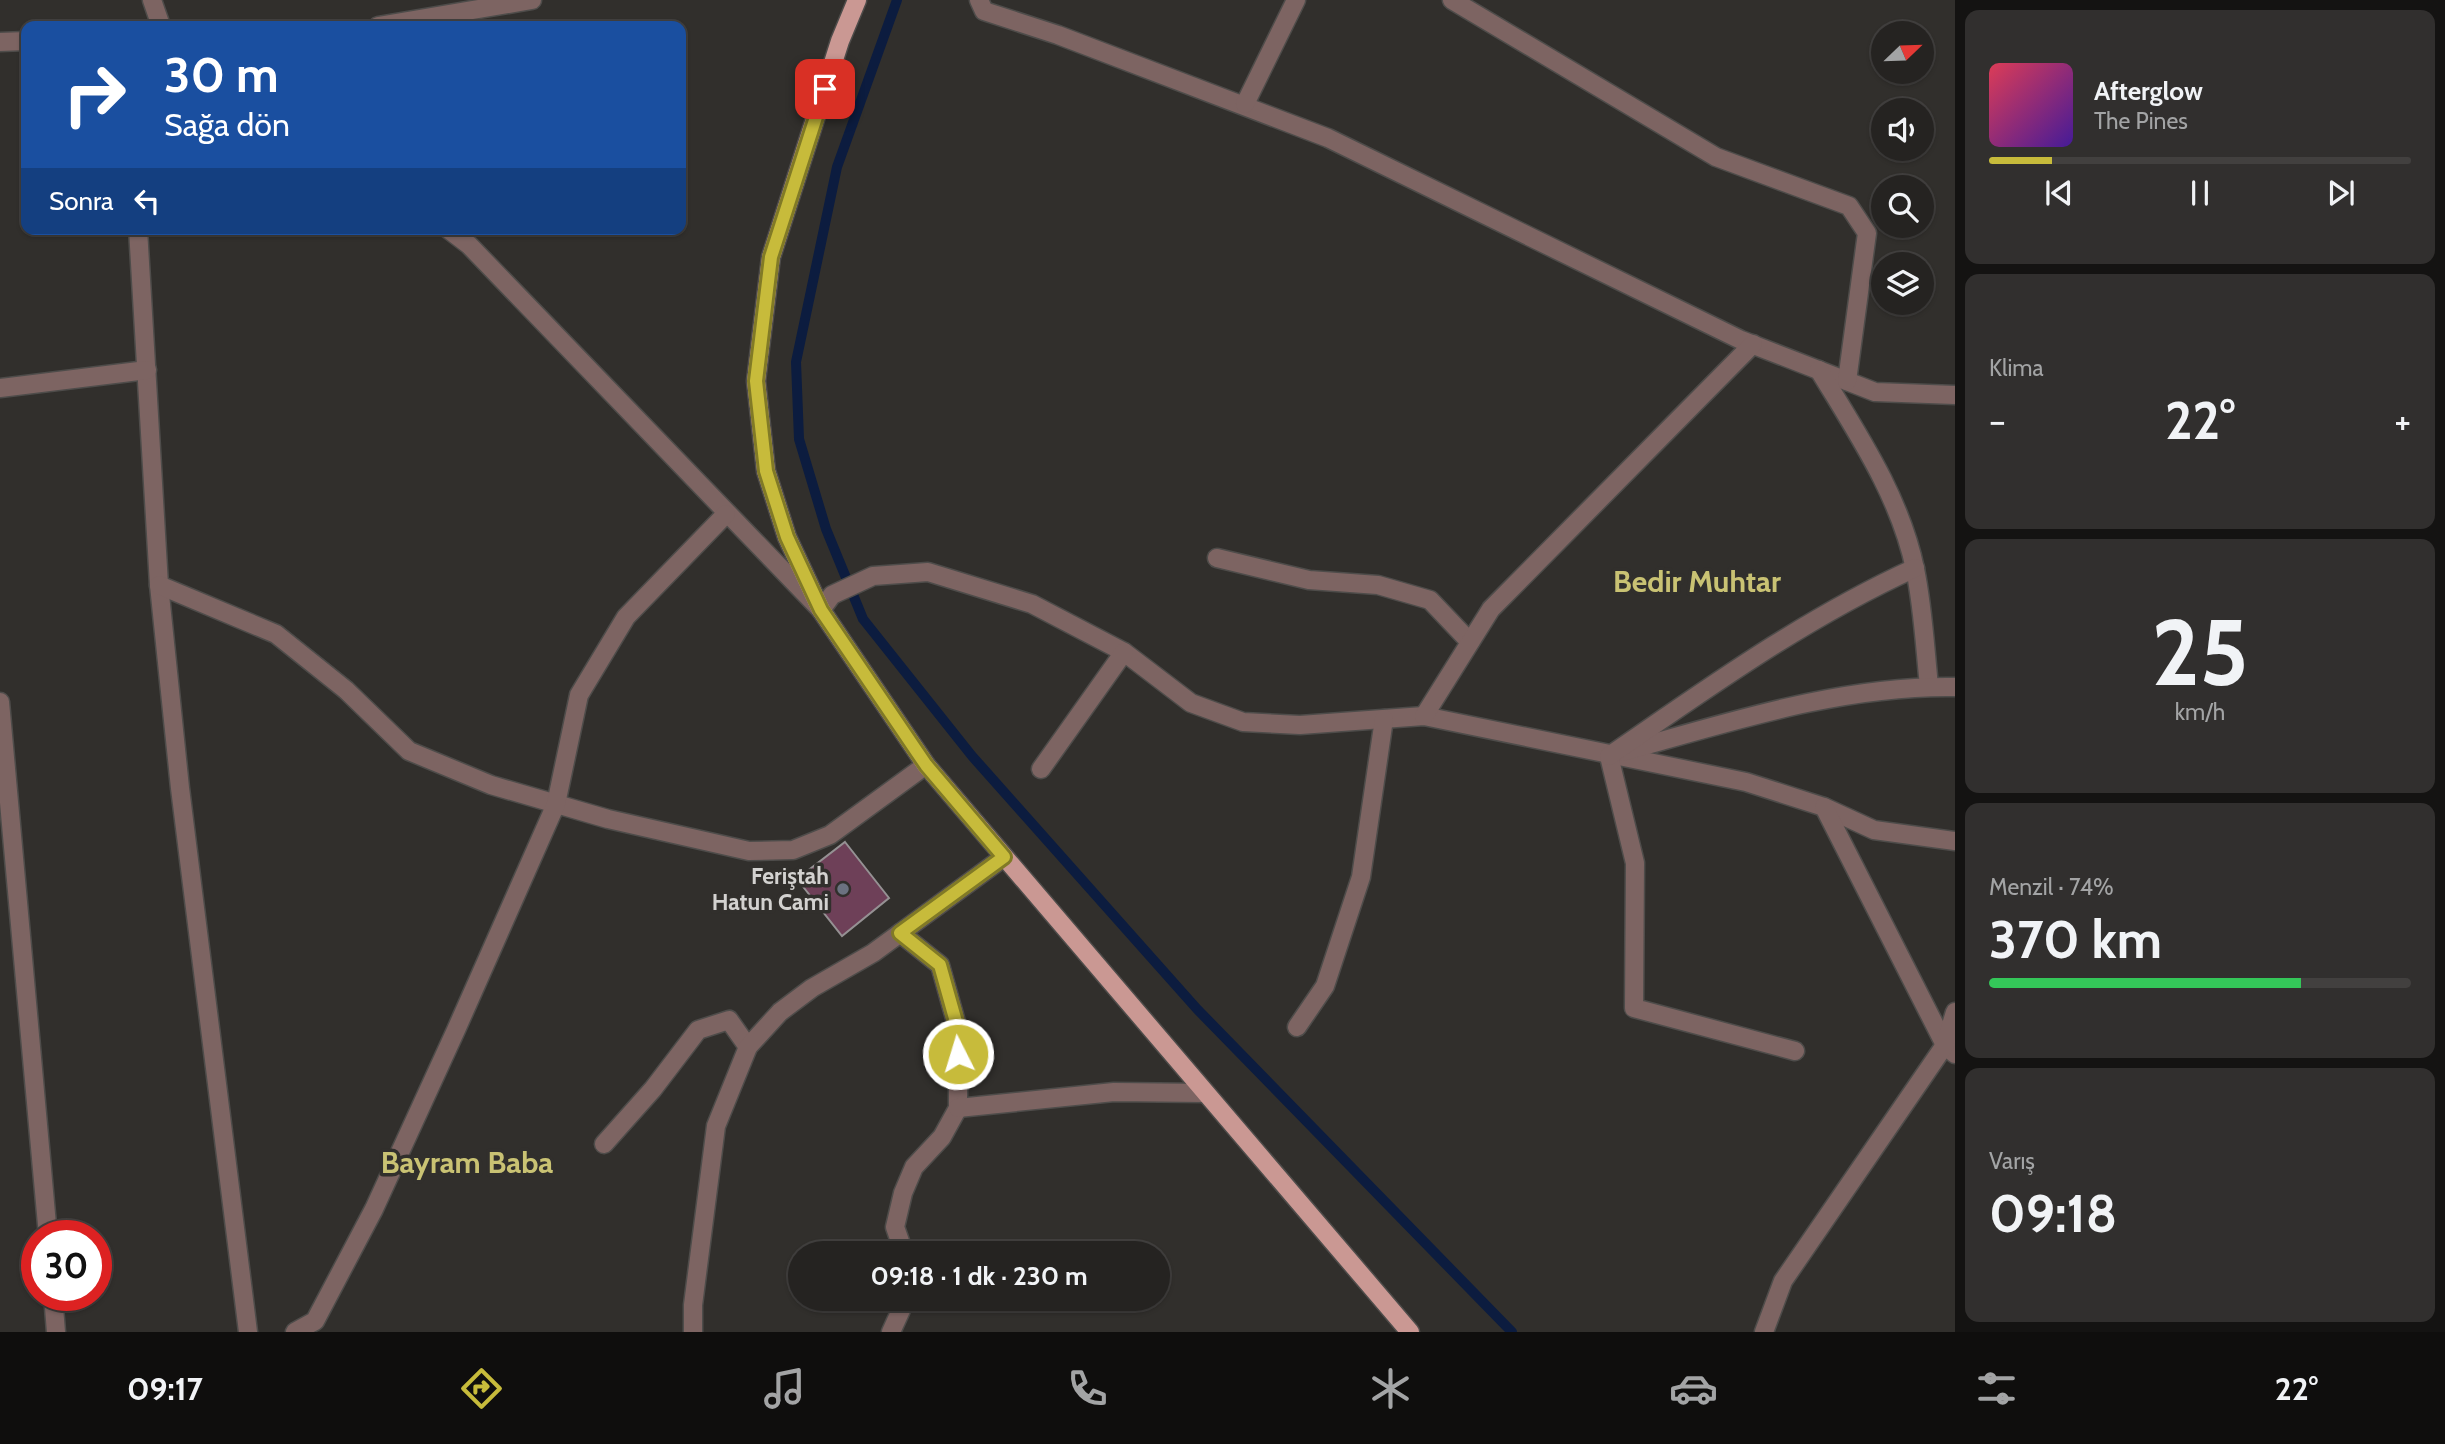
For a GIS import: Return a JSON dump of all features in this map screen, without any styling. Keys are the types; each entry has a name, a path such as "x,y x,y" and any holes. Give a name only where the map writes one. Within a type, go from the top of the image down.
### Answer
{"main road":[{"path":"857,0 840,41 771,257 756,381 766,471 787,537 821,610 926,765 1410,1332"}],"street":[{"path":"152,0 159,21"},
{"path":"408,21 532,0"},
{"path":"979,0 984,11 1058,35 1245,104 1328,138 1753,344 1875,392 1955,394"},
{"path":"1245,104 1296,0"},
{"path":"1452,0 1716,157 1849,206 1867,233 1847,381"},
{"path":"0,42 21,41"},
{"path":"138,235 159,585 180,788 248,1332"},
{"path":"456,235 469,244 821,610 832,595 873,576 928,572 1032,604 1124,652 1191,703 1242,722 1300,725 1424,716 1746,782 1824,807 1874,830 1955,841"},
{"path":"1424,716 1491,609 1753,344"},
{"path":"0,388 147,370"},
{"path":"1819,370 1875,464 1902,526 1915,568 1930,687"},
{"path":"295,1332 315,1321 374,1209 556,804 579,695 626,617 726,514"},
{"path":"1217,558 1309,580 1378,585 1430,600 1470,642"},
{"path":"1609,756 1776,642 1854,596 1915,568"},
{"path":"159,585 276,634 346,690 410,751 491,785 556,804 749,851 793,850 830,835 926,765"},
{"path":"1041,769 1124,652"},
{"path":"1609,756 1805,703 1930,687 1955,687"},
{"path":"0,702 47,1220"},
{"path":"1297,1027 1325,986 1361,877 1384,719"},
{"path":"1609,756 1635,863 1634,1008 1795,1051"},
{"path":"1824,807 1950,1049"},
{"path":"693,1332 693,1306 716,1126 748,1047 791,1004 900,933 1004,857"},
{"path":"900,933 940,965 958,1029 958,1108 943,1137 914,1167 903,1193 895,1227 900,1241"},
{"path":"1765,1332 1783,1281 1950,1049 1955,1012"},
{"path":"604,1144 653,1089 698,1030 729,1020 748,1047"},
{"path":"958,1108 1114,1092 1204,1093"},
{"path":"54,1311 56,1332"},
{"path":"891,1332 901,1311"}],"building":[{"name":"Feriştah Hatun Cami","path":"845,842 889,898 842,936 797,879"}],"waterway":[{"path":"897,0 837,167 796,362 799,439 826,529 863,619 972,756 1197,1009 1512,1332"}],"place":[{"name":"Feriştah Hatun Cami","path":"843,889"}],"district":[{"name":"Bedir Muhtar","path":"1697,581"},
{"name":"Bayram Baba","path":"467,1162"}],"route":[{"path":"825,89 771,257 756,381 766,471 787,537 821,610 926,765 1004,857 900,933 940,965 958,1029 958,1054"}]}
